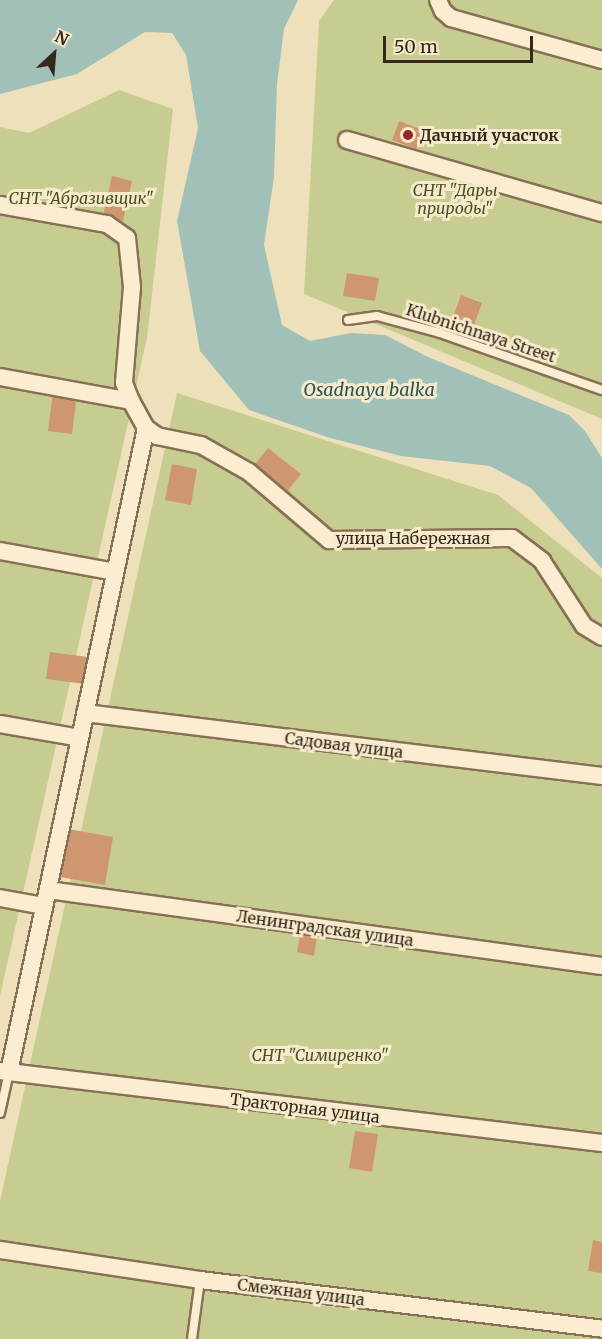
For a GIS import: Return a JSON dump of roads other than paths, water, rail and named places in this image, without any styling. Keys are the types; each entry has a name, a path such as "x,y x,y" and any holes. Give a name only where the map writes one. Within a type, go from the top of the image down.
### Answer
{"street":[{"path":"438,0 451,18 602,60"},
{"path":"347,140 602,213"},
{"path":"0,206 107,224 127,238 132,287 124,383 130,401 146,428 46,898 4,1072"},
{"path":"0,376 130,401"},
{"name":"улица Набережная","path":"146,428 157,436 201,445 249,472 329,540 512,538 542,561 584,626 602,637"},
{"path":"0,551 115,572"},
{"name":"Садовая улица","path":"85,714 602,776"},
{"path":"0,724 80,738"},
{"name":"Ленинградская улица","path":"0,898 46,898 602,966"},
{"name":"Тракторная улица","path":"4,1072 602,1143"},
{"name":"Смежная улица","path":"0,1250 200,1280 602,1329"}],"lane":[{"name":"Klubnichnaya Street","path":"348,320 377,316 440,333 602,390"},
{"path":"0,1113 4,1072"},
{"path":"192,1339 200,1280"}],"water":[{"name":"Osadnaya balka","path":"0,0 298,0 284,29 277,84 274,177 264,245 282,325 310,341 351,333 385,335 428,357 569,415 585,431 602,458 602,569 531,488 490,466 401,456 330,438 249,410 200,351 177,221 198,128 186,55 172,33 145,32 77,74 0,94"}],"place":[{"name":"Дачный участок","path":"408,135"}],"park label":[{"name":"СНТ \"Абразивщик\"","path":"81,198"},
{"name":"СНТ \"Дары природы\"","path":"455,199"},
{"name":"СНТ \"Симиренко\"","path":"320,1055"}]}
